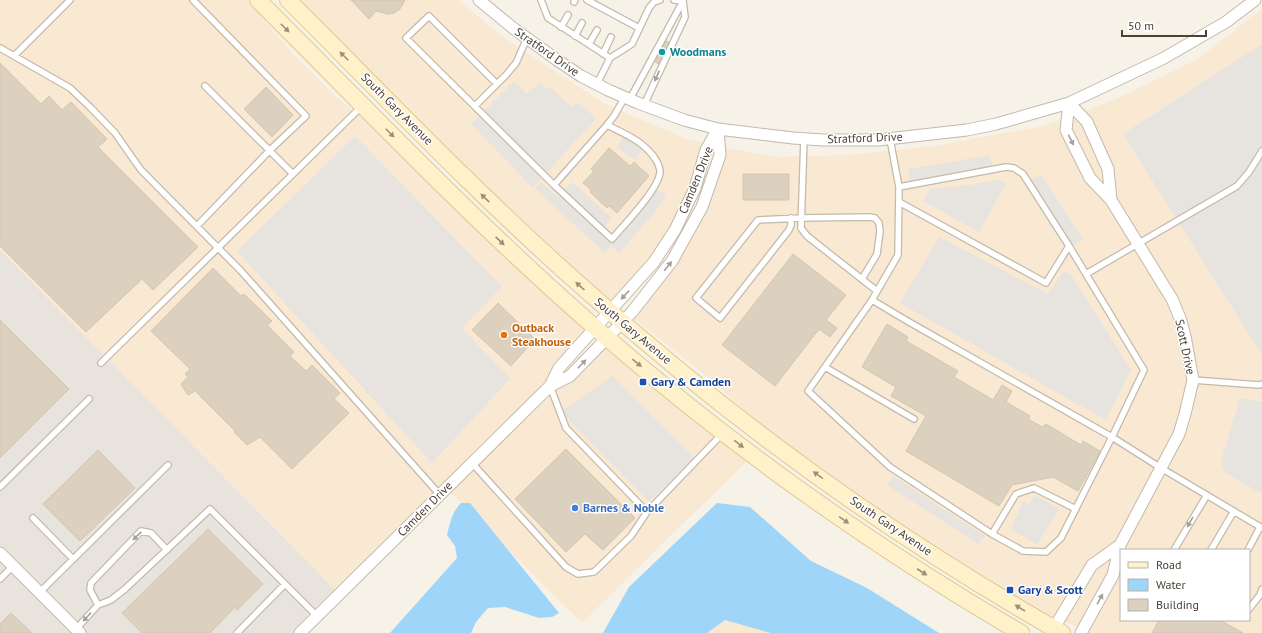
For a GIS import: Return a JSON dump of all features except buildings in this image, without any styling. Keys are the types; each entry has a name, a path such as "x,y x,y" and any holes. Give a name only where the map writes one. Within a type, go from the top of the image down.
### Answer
{"main road":[{"name":"South Gary Avenue","path":"258,0 472,214 607,338 724,432 809,495 938,583 1021,633"},
{"name":"South Gary Avenue","path":"288,0 486,199 546,255 622,322 734,413 832,486 935,555 1055,631"}],"street":[{"name":"Stratford Drive","path":"482,1 527,38 557,60 597,84 644,105 684,120 718,129 823,140 890,139 974,128 996,124 1069,103 1164,58 1226,22 1255,0"},
{"name":"Scott Drive","path":"1069,103 1066,130 1090,178 1111,200 1172,299 1180,318 1185,336 1192,380 1179,434 1120,545 1113,574 1081,633"},
{"name":"Scott Drive","path":"1069,103 1087,122 1108,169 1111,200"},
{"name":"Camden Drive","path":"550,386 559,368 654,262 675,230 695,188 706,150 718,129"},
{"name":"Camden Drive","path":"300,633 550,386 570,376 622,322 672,261 702,206 720,155 718,129"},
{"name":"Scott Drive","path":"1055,631 1092,565 1120,545"},
{"path":"0,553 78,631"}],"lane":[{"path":"14,56 70,0"},
{"path":"193,0 306,116 270,150 197,226"},
{"path":"540,0 548,18 610,58"},
{"path":"597,84 610,58 632,44 650,8 654,2 660,0"},
{"path":"674,0 683,1"},
{"path":"589,9 589,1 640,28"},
{"path":"554,185 607,125 628,98 683,1"},
{"path":"644,105 685,18 683,1"},
{"path":"603,17 606,10"},
{"path":"561,27 568,15"},
{"path":"497,84 428,16 406,38 554,185 612,239 644,203 660,172 650,151 625,134 607,125"},
{"path":"618,24 621,18"},
{"path":"575,36 582,22"},
{"path":"589,44 597,30"},
{"path":"603,54 611,37"},
{"path":"475,106 516,63 527,38"},
{"path":"0,48 60,82 77,94 115,133 141,170 257,288 440,495"},
{"path":"205,86 293,174"},
{"path":"101,363 363,105"},
{"path":"804,138 801,228 807,236 877,291"},
{"path":"890,139 899,187 898,255 872,300 808,391 890,467 992,534 1023,551 1046,552 1061,538 1144,370 1069,246 1023,174 1014,168 1006,167 899,187"},
{"path":"1086,274 1237,186 1249,172 1262,152"},
{"path":"899,202 1046,283 1069,246"},
{"path":"791,218 789,230 720,318 696,298 758,220 791,218 875,218 879,223 880,231 877,254 862,279"},
{"path":"872,300 915,326 1112,437 1161,468 1261,527 1249,549"},
{"path":"825,367 914,419"},
{"path":"1192,380 1240,384 1262,384"},
{"path":"550,386 566,428 647,512"},
{"path":"0,487 89,400"},
{"path":"472,463 566,567 578,574 594,572 631,536 647,512 724,432"},
{"path":"40,593 168,465"},
{"path":"992,534 1016,494 1034,488 1076,509"},
{"path":"1175,549 1207,495"},
{"path":"78,631 98,605 116,597 210,509 317,616"},
{"path":"1212,549 1234,511"},
{"path":"33,518 73,559"},
{"path":"98,605 90,590 91,583 141,531 151,533 167,550"},
{"path":"0,579 13,566"},
{"path":"237,633 285,584"},
{"path":"1250,608 1260,595 1262,589"}],"shaded area":[{"path":"0,0 247,0 294,55 335,96 378,131 586,327 546,384 335,590 0,250"},
{"path":"297,0 459,0 504,38 605,104 689,140 705,143 692,185 673,227 650,263 611,305 536,236 427,131"},
{"path":"1262,9 1262,633 1087,633 1075,626 1039,611 981,577 878,510 767,430 705,375 631,316 674,264 723,147 774,157 850,155 934,146 1043,126 1114,100 1196,60"},
{"path":"1262,44 1262,355 1123,134"},
{"path":"514,81 527,94 539,83 546,88 549,87 572,107 579,103 596,118 533,188 471,124"},
{"path":"625,134 644,147 635,160 617,147"},
{"path":"355,136 502,287 462,328 510,379 432,463 237,251"},
{"path":"990,155 993,168 910,184 908,169"},
{"path":"1041,174 1083,240 1070,247 1029,181"},
{"path":"998,180 1006,184 979,232 923,201 930,189 970,185"},
{"path":"541,182 558,197 572,182 612,218 602,230 612,239 653,187 666,195 656,211 619,253 611,246 605,253 535,189"},
{"path":"939,237 1048,294 1064,271 1071,275 1131,370 1106,420 900,303"},
{"path":"0,250 335,590 294,633 0,633"},
{"path":"607,346 748,460 582,623 448,490 549,391"},
{"path":"612,376 694,457 649,502 561,412"},
{"path":"1240,398 1262,402 1262,494 1224,472 1221,461"},
{"path":"893,476 985,536 978,544 887,485"},
{"path":"1034,495 1060,509 1037,544 1011,529 1023,501 1029,504"},
{"path":"759,597 800,633 650,633"}],"water":[{"path":"461,503 470,503 559,613 552,617 539,618 505,607 488,608 476,622 471,633 390,633 457,558 455,546 447,535 453,514"},
{"path":"717,503 750,507 811,561 867,588 939,633 771,633 725,620 707,633 603,633 629,587"}],"place":[{"name":"Woodmans","path":"662,52"},
{"name":"Outback Steakhouse","path":"504,335"},
{"name":"Gary & Camden","path":"643,382"},
{"name":"Barnes & Noble","path":"575,508"},
{"name":"Gary & Scott","path":"1010,590"}]}
